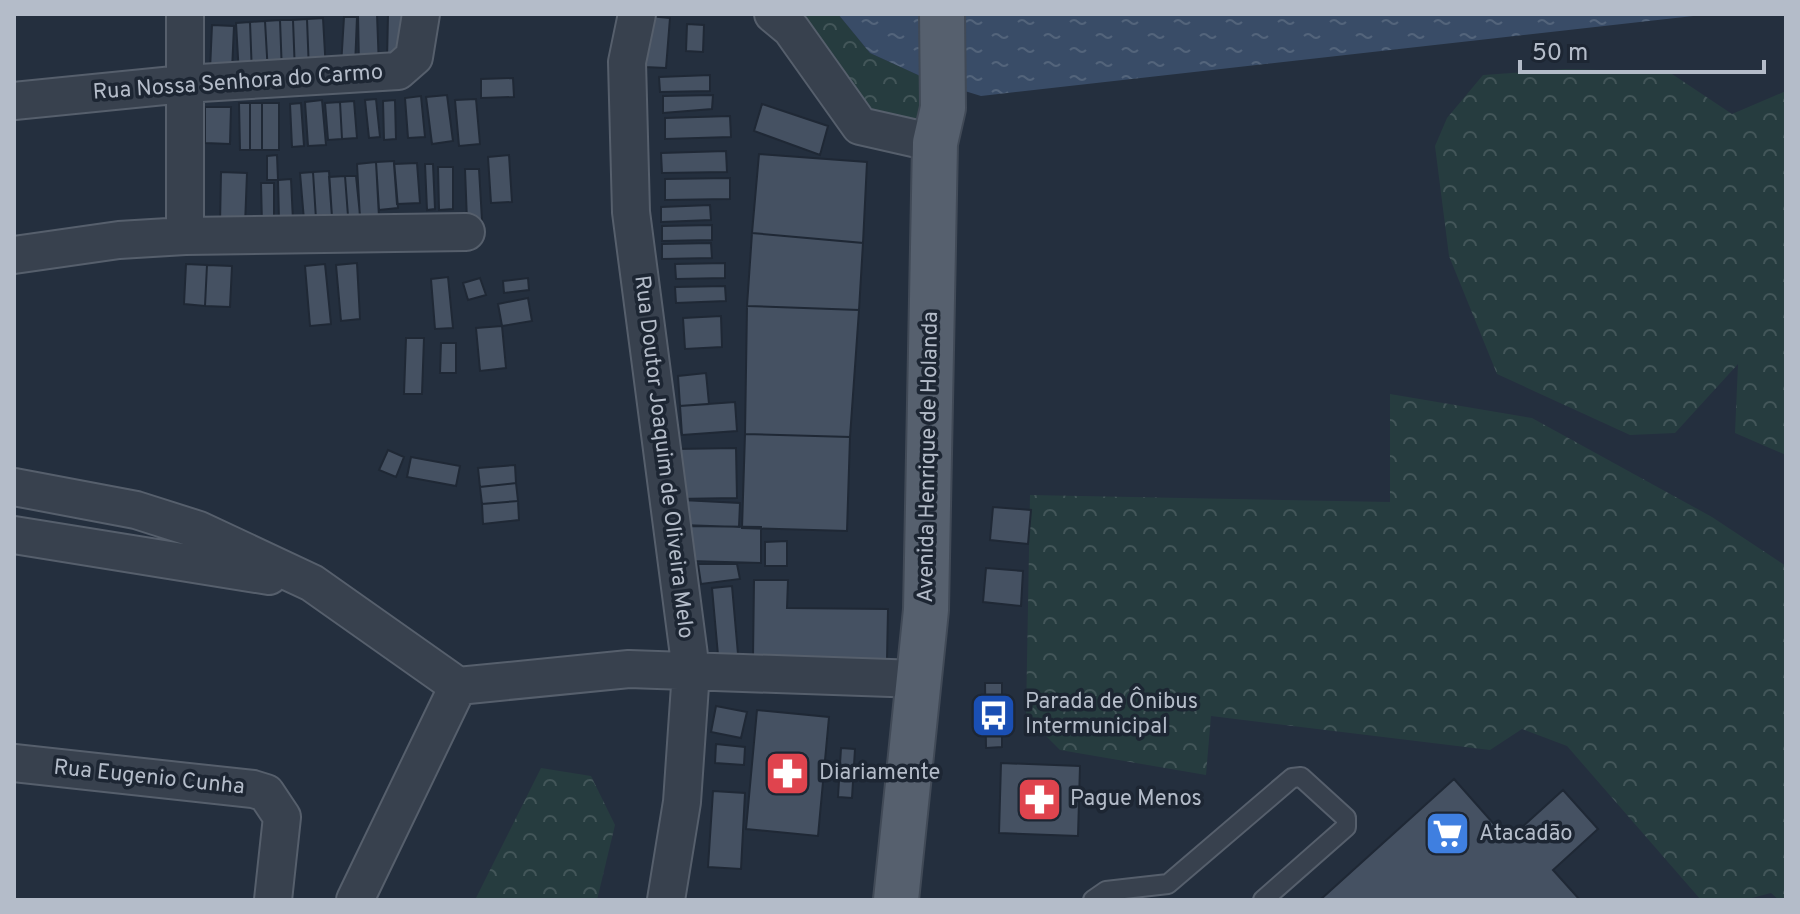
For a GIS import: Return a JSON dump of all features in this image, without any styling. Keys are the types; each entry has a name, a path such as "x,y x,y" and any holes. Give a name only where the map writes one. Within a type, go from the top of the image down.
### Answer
{"main road":[{"name":"Avenida Henrique de Holanda","path":"896,900 926,610 942,14"},
{"path":"917,900 950,602 956,376 957,144 939,125"}],"street":[{"path":"185,14 185,236"},
{"name":"Rua Nossa Senhora do Carmo","path":"14,101 184,84 398,71 414,57 421,14"},
{"name":"Rua Doutor Joaquim de Oliveira Melo","path":"637,14 627,62 631,212 691,671 682,802 666,900"},
{"path":"773,14 791,29 860,126 939,125"},
{"path":"14,255 119,240 185,236 466,232"},
{"path":"14,487 136,510 199,530 312,583 458,686 629,669 919,679"},
{"path":"14,535 312,583"},
{"path":"355,900 458,686"},
{"name":"Rua Eugenio Cunha","path":"14,763 253,789 266,793 282,817 273,900"}],"lane":[{"path":"1096,897 1168,884 1292,778 1301,777 1346,818 1346,827 1263,900"}],"green space":[{"path":"784,14 838,14 870,53 929,80 929,133 864,121"},
{"path":"1566,69 1669,72 1732,114 1786,91 1786,455 1735,433 1738,364 1675,433 1630,435 1497,374 1449,256 1435,146 1447,118 1483,75"},
{"path":"1390,394 1532,418 1712,517 1786,566 1786,900 1779,900 1771,893 1744,900 1701,900 1567,746 1522,729 1490,750 1211,716 1206,775 1060,750 1026,716 1030,495 1390,502"},
{"path":"541,768 591,776 615,825 597,900 475,900"}],"water":[{"path":"838,14 1711,14 981,96 929,80 870,53"}],"building":[{"path":"358,14 377,14 379,67 359,68"},
{"path":"388,15 406,15 404,61 387,60"},
{"path":"648,16 670,18 666,68 644,67"},
{"path":"344,17 357,17 355,67 341,66"},
{"path":"323,18 326,71 309,72 307,19"},
{"path":"307,19 309,72 295,73 293,20"},
{"path":"280,20 282,73 268,74 265,21"},
{"path":"280,20 293,20 295,73 282,73"},
{"path":"265,21 268,74 252,75 250,22"},
{"path":"250,22 252,75 239,75 236,23"},
{"path":"687,24 704,25 703,52 686,51"},
{"path":"212,25 234,26 232,71 210,70"},
{"path":"710,75 710,91 660,92 659,77"},
{"path":"513,78 514,97 481,98 481,79"},
{"path":"447,95 453,141 432,144 426,97"},
{"path":"713,95 712,109 663,113 663,96"},
{"path":"421,96 425,137 408,138 405,98"},
{"path":"376,99 380,137 369,138 365,100"},
{"path":"476,99 480,144 459,146 455,100"},
{"path":"322,100 326,145 308,146 305,102"},
{"path":"395,100 396,139 384,140 383,101"},
{"path":"354,101 357,138 342,139 340,102"},
{"path":"340,102 342,139 328,140 325,103"},
{"path":"239,103 250,103 250,150 240,150"},
{"path":"250,103 262,103 262,150 250,150"},
{"path":"262,103 279,103 279,150 262,150"},
{"path":"301,103 304,146 292,147 290,104"},
{"path":"762,104 828,126 820,155 754,131"},
{"path":"205,107 231,107 230,144 205,143"},
{"path":"730,116 731,137 665,139 665,118"},
{"path":"726,151 727,172 662,173 661,153"},
{"path":"759,154 867,162 863,243 752,233"},
{"path":"277,155 278,180 267,180 267,156"},
{"path":"509,155 512,202 491,203 488,157"},
{"path":"394,161 398,208 379,210 376,162"},
{"path":"376,162 379,217 360,219 357,164"},
{"path":"417,163 420,203 397,204 394,164"},
{"path":"425,164 433,164 435,209 427,210"},
{"path":"438,167 453,167 453,209 439,210"},
{"path":"465,169 479,169 482,220 467,221"},
{"path":"329,171 332,217 316,219 313,172"},
{"path":"221,172 247,173 245,225 220,224"},
{"path":"313,172 316,219 304,220 300,173"},
{"path":"345,176 356,176 360,215 348,216"},
{"path":"345,176 348,216 332,217 329,177"},
{"path":"730,178 730,199 665,200 665,179"},
{"path":"291,179 293,221 279,221 278,180"},
{"path":"261,183 274,183 274,224 262,225"},
{"path":"710,205 711,220 661,222 661,207"},
{"path":"712,225 712,240 662,241 662,226"},
{"path":"752,233 863,243 859,310 747,306"},
{"path":"711,243 712,258 662,259 662,244"},
{"path":"357,263 360,319 341,321 336,265"},
{"path":"725,263 725,278 676,279 675,264"},
{"path":"186,264 207,265 205,306 184,304"},
{"path":"325,264 331,324 310,326 305,266"},
{"path":"207,265 232,266 230,307 205,306"},
{"path":"448,277 453,328 435,329 431,279"},
{"path":"480,278 486,295 468,300 463,283"},
{"path":"528,278 529,290 504,293 503,281"},
{"path":"725,286 726,301 676,303 675,287"},
{"path":"528,298 532,321 502,326 498,304"},
{"path":"747,306 859,310 850,437 745,434"},
{"path":"721,316 722,347 685,349 683,318"},
{"path":"502,326 506,368 480,371 476,328"},
{"path":"406,338 424,338 422,394 404,394"},
{"path":"441,343 456,343 456,373 440,373"},
{"path":"706,373 709,404 680,406 678,376"},
{"path":"735,402 737,431 682,435 680,406"},
{"path":"745,434 850,437 847,531 742,528"},
{"path":"736,448 737,498 676,499 675,449"},
{"path":"388,450 404,457 396,477 379,470"},
{"path":"411,457 460,466 456,486 407,477"},
{"path":"515,465 516,483 480,487 478,468"},
{"path":"516,483 518,501 482,504 480,487"},
{"path":"682,500 740,503 739,527 681,525"},
{"path":"518,501 519,520 483,524 482,504"},
{"path":"993,507 1031,510 1028,544 990,540"},
{"path":"690,526 761,527 761,563 689,561"},
{"path":"787,541 787,566 765,566 765,542"},
{"path":"698,564 737,564 740,579 701,584"},
{"path":"986,568 1023,571 1021,606 983,602"},
{"path":"754,580 788,580 787,608 888,609 887,660 753,658"},
{"path":"732,586 738,654 718,655 712,588"},
{"name":"Parada de Ônibus Intermunicipal","path":"985,683 1002,683 1002,747 986,748"},
{"path":"716,706 747,712 741,738 711,732"},
{"name":"Diariamente","path":"757,710 829,717 818,836 746,829"},
{"path":"716,744 745,747 744,765 715,763"},
{"path":"841,748 855,749 852,798 838,797"},
{"name":"Pague Menos","path":"1001,763 1080,766 1078,836 999,833"},
{"name":"Atacadão","path":"1454,779 1508,840 1563,790 1598,829 1553,870 1580,900 1320,900"},
{"path":"713,791 745,793 741,869 708,867"}],"place":[{"name":"Parada de Ônibus Intermunicipal","path":"994,715"},
{"name":"Diariamente","path":"788,773"},
{"name":"Pague Menos","path":"1039,799"},
{"name":"Atacadão","path":"1448,834"}]}
